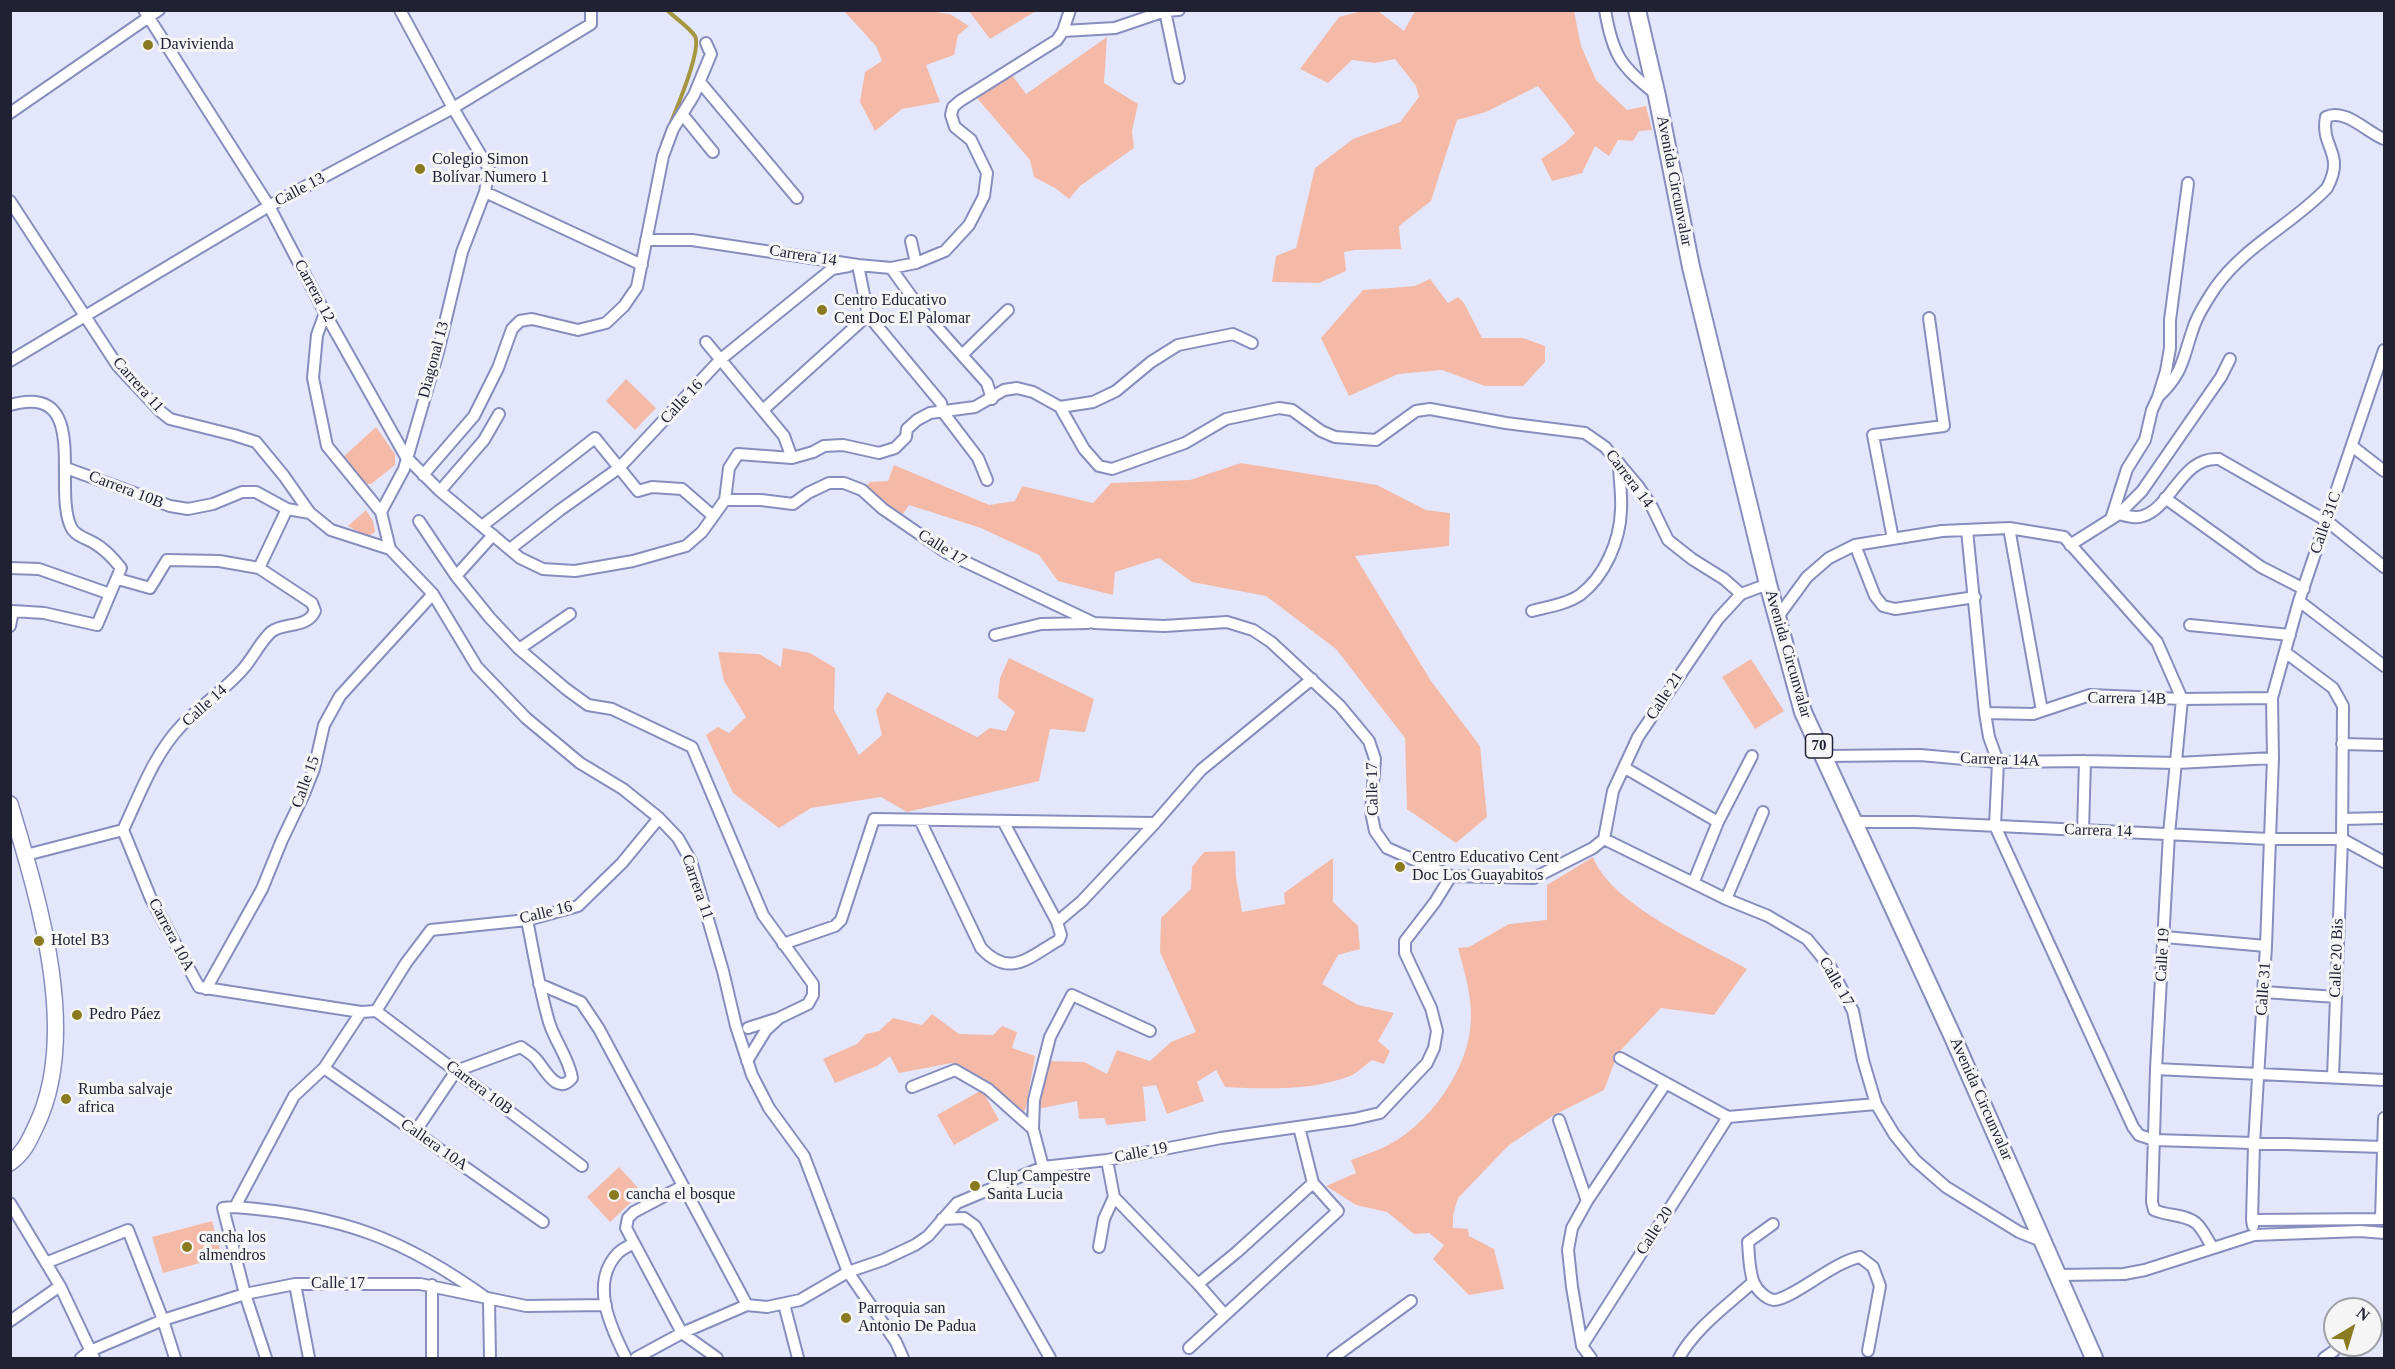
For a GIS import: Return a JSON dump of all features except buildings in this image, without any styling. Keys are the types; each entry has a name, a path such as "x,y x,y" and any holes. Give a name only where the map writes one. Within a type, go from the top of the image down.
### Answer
{"main road":[{"name":"Avenida Circunvalar","path":"1637,10 1657,96 1691,267 1767,584 1803,712 2044,1242 2094,1359"}],"street":[{"path":"10,114 146,14 159,10"},
{"path":"400,10 453,108"},
{"name":"Calle 13","path":"10,361 269,206 453,108 591,24 591,10"},
{"path":"858,265 891,267 916,262 945,251 969,225 984,196 987,173 971,140 955,126 951,115 953,107 1057,40 1063,31 1070,10"},
{"path":"1063,31 1115,28 1165,11 1179,10"},
{"path":"1605,10 1610,39 1626,69 1657,96"},
{"path":"1165,11 1179,78"},
{"name":"Carrera 12","path":"146,14 269,206 325,313 406,457 440,491 510,549"},
{"path":"423,475 474,416 498,368 512,329 520,321 532,319 578,330 606,323 624,306 637,287 663,156 673,129 700,82 711,54 706,43"},
{"path":"700,82 797,198"},
{"name":"Diagonal 13","path":"381,512 404,469 438,352 462,252 485,192 489,169 453,108"},
{"path":"2158,397 2180,371 2193,328 2215,288 2250,252 2327,188 2335,174 2336,163 2328,144 2324,125 2325,117 2333,113 2347,117 2385,139"},
{"path":"682,114 713,152"},
{"path":"2115,516 2127,469 2145,440 2152,410 2166,370 2170,348 2170,320 2188,183"},
{"path":"485,192 642,265"},
{"name":"Carrera 11","path":"10,201 117,365 160,411 170,418 256,442 310,513 332,530 390,549 433,594 477,667 526,718 580,763 622,789 659,818 678,838 691,861 752,1076 769,1108 804,1156 848,1272 896,1342 903,1359"},
{"name":"Carrera 14","path":"646,240 692,240 858,265 868,315 941,403 943,412 978,458 987,480"},
{"path":"911,241 916,262"},
{"name":"Calle 16","path":"510,549 619,468 722,359 832,269 858,265"},
{"path":"891,267 919,307 987,383 992,399"},
{"path":"962,356 1008,310"},
{"path":"325,313 317,335 313,378 327,446 381,512 390,549"},
{"path":"763,410 868,315"},
{"path":"1893,539 1873,435 1944,426 1929,318"},
{"path":"510,549 520,558 543,569 575,571 661,554 686,546 702,532 725,500 729,468 738,454 792,458 824,446 843,445 879,453 896,448 906,436 907,429 917,420 930,414 975,407 1004,390 1017,388 1033,392 1060,407 1093,402 1116,391 1151,362 1178,345 1233,334 1252,343"},
{"path":"705,342 722,359 784,436 792,458"},
{"name":"Calle 31C","path":"2272,758 2272,698 2299,601 2385,350"},
{"path":"2067,541 2115,516 2142,491 2221,377 2230,359"},
{"path":"10,405 27,400 50,405 63,431 66,468 63,474 71,528 78,535 95,543 121,568 97,625 44,613 13,611 10,626"},
{"name":"Carrera 14","path":"1060,407 1084,449 1099,466 1112,468 1143,459 1185,442 1226,419 1279,408 1292,410 1321,431 1335,437 1376,440 1416,411 1430,409 1506,423 1585,433 1600,443 1618,463 1652,507 1668,540 1692,559 1724,579 1741,594"},
{"path":"440,491 484,440 499,414"},
{"path":"482,526 595,438 638,491 652,487 682,489 713,516"},
{"path":"2352,446 2385,471"},
{"path":"2115,516 2133,518 2143,516 2165,498 2197,463 2207,458 2219,459 2327,521 2385,567"},
{"path":"1532,611 1580,595 1600,575 1613,550 1621,511 1618,463"},
{"name":"Carrera 10B","path":"66,468 170,506 188,508 213,504 243,492 256,492 286,509"},
{"name":"Calle 17","path":"725,500 761,500 794,504 808,493 830,483 844,483 862,490 883,509 947,553 1094,623 1164,626 1227,622 1253,630 1271,642 1312,679 1340,706 1369,741 1375,759 1371,812 1375,831 1387,848 1451,876 1534,878 1593,848 1604,839 1726,899 1791,927 1807,939 1831,968 1853,1011 1863,1060 1876,1104 1894,1134 1915,1160 1946,1187 2019,1233 2044,1242"},
{"path":"2165,498 2261,567 2304,589"},
{"path":"118,579 150,588 167,560 219,561 259,568 286,509"},
{"name":"Carrera 11","path":"286,509 310,513"},
{"path":"419,521 456,576 490,618 519,649 566,689 588,705 612,709 692,747 763,915 813,984 813,995 808,1004 779,1018 748,1028"},
{"path":"2009,528 2042,711"},
{"path":"1777,618 1807,578 1829,558 1855,545 1942,531 2009,528 2067,541 2157,642 2182,699"},
{"path":"1967,530 1985,712 1989,737 1998,762 1995,826 2133,1127 2139,1135 2154,1140 2384,1147"},
{"path":"456,576 493,535"},
{"path":"1855,545 1875,596 1883,606 1895,609 1975,597"},
{"path":"10,568 39,569 110,594"},
{"name":"Calle 14","path":"123,830 161,752 183,724 244,669 272,631 299,624 313,616 315,611 312,603 259,568"},
{"name":"Calle 21","path":"1604,839 1613,792 1638,737 1718,619 1741,594 1767,584"},
{"name":"Calle 15","path":"206,989 262,890 314,769 324,725 340,696 433,594"},
{"path":"2299,601 2385,666"},
{"path":"519,649 570,614"},
{"path":"995,635 1041,624 1094,623"},
{"path":"2190,625 2290,635"},
{"name":"Calle 20 Bis","path":"2285,652 2333,688 2343,706 2342,839 2333,1077"},
{"path":"1057,922 1082,901 1201,770 1312,679"},
{"name":"Carrera 14B","path":"1985,712 2033,714 2090,695 2182,699 2272,698"},
{"name":"Calle 19","path":"2182,699 2169,834 2156,1069 2154,1210 2164,1215 2181,1217 2196,1223 2213,1248"},
{"path":"2342,744 2385,745"},
{"name":"Carrera 14A","path":"1824,756 1920,755 1998,762 2177,763 2272,758"},
{"path":"1694,882 1718,822 1752,756"},
{"name":"Calle 31","path":"2252,1220 2254,1144 2266,946 2272,758"},
{"path":"2083,831 2085,761"},
{"path":"1625,768 1718,822"},
{"path":"10,804 33,880 54,988 56,1025 51,1086 41,1116 23,1154 10,1163"},
{"path":"1726,899 1763,812"},
{"name":"Calle 16","path":"376,1011 406,963 431,930 527,920 578,906 622,863 659,818"},
{"path":"2342,819 2385,818"},
{"path":"783,944 835,926 841,920 874,819 1155,823"},
{"path":"920,820 981,948 992,960 1003,965 1013,965 1059,940 1061,934 1057,922 1003,821"},
{"name":"Carrera 14","path":"1854,822 1915,822 2269,839 2342,839"},
{"path":"26,855 123,830"},
{"name":"Carrera 10A","path":"123,830 151,898 199,987 362,1012 376,1011"},
{"path":"2342,839 2385,862"},
{"name":"Calle 19","path":"747,1305 767,1307 800,1300 848,1272 883,1260 915,1245 928,1236 957,1203 1043,1167 1107,1160 1221,1138 1354,1119 1380,1113 1427,1063 1434,1048 1437,1031 1431,1008 1405,954 1406,941 1430,910 1451,876"},
{"path":"415,1132 456,1071 520,1047 535,1058 551,1080 562,1084 572,1078 569,1064 557,1044 540,984 527,920"},
{"path":"2165,937 2266,946"},
{"path":"540,984 581,1002 599,1029 747,1305 682,1332 636,1359"},
{"path":"2264,992 2336,998"},
{"path":"1043,1167 1033,1129 1034,1100 1050,1037 1072,995 1150,1031"},
{"name":"Carrera 10B","path":"376,1011 582,1166"},
{"path":"235,1208 294,1096 324,1068 362,1012"},
{"path":"747,1061 766,1030 779,1018"},
{"path":"1620,1058 1728,1117 1876,1104"},
{"name":"Callera 10A","path":"324,1068 543,1222"},
{"path":"2156,1069 2385,1080"},
{"path":"912,1087 955,1070 988,1089 1033,1129"},
{"path":"1591,1359 1582,1346 1568,1251 1572,1228 1587,1201 1666,1083"},
{"name":"Calle 20","path":"1582,1346 1728,1117"},
{"path":"2254,1235 2252,1220 2383,1219 2385,1118"},
{"path":"1559,1120 1587,1201"},
{"path":"1189,1348 1338,1210 1313,1183 1299,1127"},
{"path":"1107,1160 1114,1197 1225,1315"},
{"path":"1198,1284 1313,1183"},
{"path":"683,1186 634,1212 628,1218 626,1228 682,1332 717,1359"},
{"path":"1099,1247 1104,1219 1114,1197"},
{"path":"10,1203 48,1262 92,1355"},
{"path":"266,1359 245,1294 223,1209 281,1211 326,1219 370,1232 412,1251 489,1300 490,1359"},
{"path":"942,1219 964,1218 975,1226 1050,1359"},
{"path":"1773,1224 1748,1242 1753,1282 1765,1297 1775,1300 1848,1259 1860,1257 1874,1267 1880,1286 1868,1351"},
{"path":"48,1262 128,1230 163,1320 175,1359"},
{"path":"2058,1275 2124,1274 2145,1270 2254,1235 2360,1231 2385,1233"},
{"path":"626,1359 613,1331 603,1287 618,1253 634,1243"},
{"path":"1679,1359 1684,1348 1753,1282"},
{"path":"295,1284 309,1359"},
{"name":"Calle 17","path":"81,1359 163,1320 245,1294 295,1284 432,1285 489,1300 526,1306 606,1305"},
{"path":"432,1285 432,1357"},
{"path":"10,1321 60,1286"},
{"path":"1333,1359 1411,1300"},
{"path":"784,1304 798,1359"}],"shaded area":[{"path":"844,11 928,11 950,14 969,26 958,35 954,55 926,65 940,102 902,109 875,131 860,102 865,72 882,61 876,46"},
{"path":"969,11 1036,11 990,39"},
{"path":"1362,11 1378,11 1404,31 1415,11 1574,11 1581,46 1596,80 1627,110 1646,106 1652,130 1639,131 1633,141 1618,140 1609,156 1595,146 1582,173 1552,181 1541,159 1565,143 1575,133 1538,86 1486,112 1457,120 1431,201 1399,226 1401,249 1344,252 1346,271 1319,283 1272,282 1276,256 1296,248 1315,168 1353,139 1400,122 1419,97 1416,86 1395,59 1375,63 1352,60 1328,83 1300,69 1339,17"},
{"path":"1107,37 1104,83 1138,104 1132,131 1134,148 1080,186 1069,199 1055,188 1034,177 1030,160 977,98 1012,75 1026,94"},
{"path":"1430,279 1448,303 1458,297 1464,303 1482,338 1523,338 1545,346 1545,362 1523,386 1485,386 1442,370 1398,374 1349,396 1321,338 1363,290 1415,286"},
{"path":"626,379 656,408 635,430 606,401"},
{"path":"376,427 395,454 395,465 371,484 366,484 342,458"},
{"path":"1241,463 1377,485 1426,510 1450,513 1449,546 1355,556 1431,681 1480,746 1487,817 1456,843 1407,809 1405,738 1336,649 1266,596 1192,582 1159,558 1115,572 1113,595 1058,581 1039,555 981,528 909,505 901,517 866,487 870,482 888,481 894,465 989,505 1015,501 1022,486 1093,503 1111,483 1190,480"},
{"path":"366,510 373,521 375,532 367,537 348,526"},
{"path":"783,648 810,653 835,668 834,710 859,755 882,735 876,710 887,692 977,737 990,728 1006,731 1015,712 998,698 1000,678 1009,658 1094,699 1085,732 1050,729 1039,781 907,812 881,797 811,808 779,828 733,793 706,735 718,727 729,733 746,717 724,681 718,652 759,654 781,667"},
{"path":"1751,659 1784,711 1755,729 1722,677"},
{"path":"1235,851 1236,877 1242,912 1285,904 1284,893 1333,858 1333,902 1358,926 1360,949 1338,955 1322,984 1358,1005 1394,1013 1378,1041 1390,1051 1384,1064 1372,1060 1350,1076 1335,1081 1288,1088 1225,1087 1216,1070 1197,1082 1204,1101 1167,1114 1156,1085 1143,1087 1146,1121 1107,1125 1104,1118 1079,1119 1077,1101 1038,1109 1047,1061 1084,1062 1107,1074 1117,1050 1150,1061 1171,1042 1196,1032 1160,952 1161,918 1191,889 1192,867 1204,852"},
{"path":"1593,857 1603,875 1638,907 1660,922 1747,969 1714,1015 1661,1008 1618,1053 1604,1090 1554,1115 1509,1145 1458,1198 1453,1215 1453,1228 1468,1229 1469,1236 1494,1249 1504,1289 1469,1295 1433,1259 1444,1245 1429,1233 1414,1234 1387,1212 1356,1205 1326,1186 1356,1173 1351,1160 1376,1151 1418,1124 1453,1080 1467,1046 1471,1020 1468,988 1458,948 1469,947 1509,924 1547,920 1547,885"},
{"path":"932,1014 959,1034 993,1035 1002,1026 1017,1032 1012,1048 1035,1056 1024,1112 993,1085 952,1063 899,1073 890,1056 877,1066 835,1083 823,1059 857,1044 866,1034 879,1031 893,1018 922,1025"},
{"path":"982,1090 999,1120 954,1145 937,1115"},
{"name":"cancha el bosque","path":"619,1167 642,1192 610,1222 587,1197"},
{"name":"cancha los almendros","path":"212,1221 222,1257 163,1273 152,1237"}],"waterway":[{"path":"662,144 690,72 696,44 695,36 667,10"}],"place":[{"name":"Davivienda","path":"148,45"},
{"name":"Colegio Simon Bolívar Numero 1","path":"420,169"},
{"name":"Centro Educativo Cent Doc El Palomar","path":"822,310"},
{"name":"Centro Educativo Cent Doc Los Guayabitos","path":"1400,867"},
{"name":"Hotel B3","path":"39,941"},
{"name":"Pedro Páez","path":"77,1015"},
{"name":"Rumba salvaje africa","path":"66,1099"},
{"name":"Clup Campestre Santa Lucia","path":"975,1186"},
{"name":"cancha el bosque","path":"614,1195"},
{"name":"cancha los almendros","path":"187,1247"},
{"name":"Parroquia san Antonio De Padua","path":"846,1318"}]}
